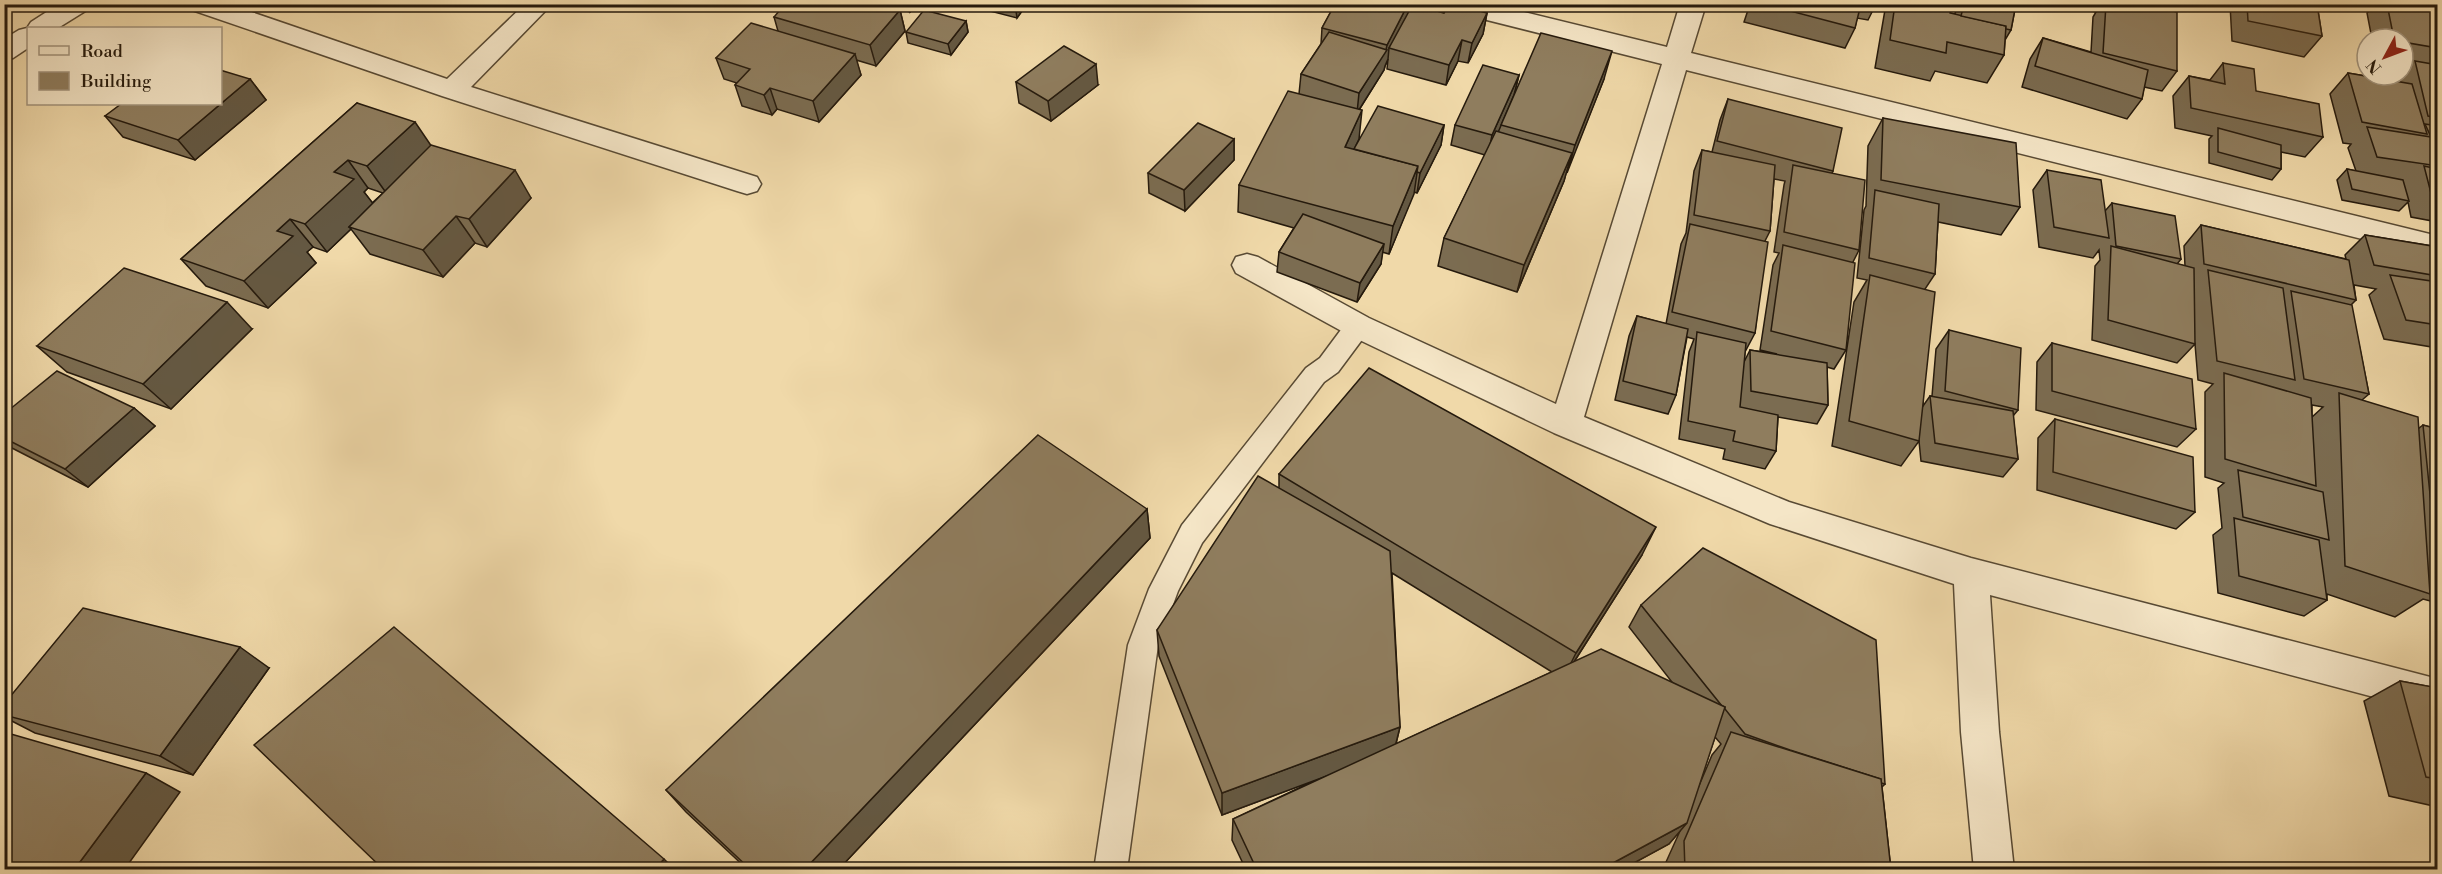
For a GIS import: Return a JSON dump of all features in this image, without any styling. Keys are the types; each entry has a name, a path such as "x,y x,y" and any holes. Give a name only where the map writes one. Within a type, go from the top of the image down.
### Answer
{"street":[{"path":"42,27 78,4"},
{"path":"201,4 452,90 747,184"},
{"path":"452,90 540,4"},
{"path":"1456,4 2438,247"},
{"path":"1566,424 1693,4"},
{"path":"4,52 27,37"},
{"path":"1247,265 1358,326 1566,424 1782,514 1971,574 2438,697"},
{"path":"1971,574 1980,732 1994,870"}],"lane":[{"path":"1110,870 1143,645 1164,589 1192,534 1315,375 1329,365 1358,326"}],"building":[{"path":"785,4 879,4 900,10 870,45 774,17"},
{"path":"1335,4 1408,4 1387,45 1322,28"},
{"path":"1413,4 1444,13 1449,4 1454,4 1487,13 1472,43 1462,40 1449,65 1389,48"},
{"path":"1764,4 1861,4 1855,28"},
{"path":"1895,4 1951,4 1950,13 2006,26 2004,55 1947,42 1946,53 1890,40"},
{"path":"1964,4 2016,4 2011,30 2006,29 2006,26 1961,16"},
{"path":"2106,4 2145,4 2177,12 2177,71 2103,53"},
{"path":"2247,4 2317,4 2322,36 2248,21"},
{"path":"2387,4 2438,4 2438,48 2415,44 2415,27 2392,27"},
{"path":"924,10 966,21 948,44 906,32"},
{"path":"751,23 855,54 813,101 770,88 764,95 735,85 750,69 716,58"},
{"path":"1329,32 1387,50 1359,93 1301,74"},
{"path":"1541,33 1612,51 1575,145 1501,125"},
{"path":"2043,38 2148,70 2142,99 2035,66"},
{"path":"1064,46 1096,64 1048,101 1016,82"},
{"path":"2415,61 2438,65 2438,118 2428,116"},
{"path":"2223,63 2254,69 2256,91 2319,104 2323,137 2191,108 2189,76 2225,84"},
{"path":"1483,65 1519,75 1492,135 1455,125"},
{"path":"222,71 250,79 222,103"},
{"path":"2348,73 2355,74 2355,87 2413,87 2427,134 2362,122"},
{"path":"1288,91 1362,110 1345,147 1418,166 1393,226 1239,185"},
{"path":"1728,99 1842,128 1833,171 1717,141"},
{"path":"357,103 415,122 367,166 348,160 334,172 354,179 305,224 290,219 277,231 293,236 244,281 181,259"},
{"path":"120,105 219,105 178,140 105,116"},
{"path":"1378,106 1444,125 1420,173 1417,172 1418,166 1354,149"},
{"path":"1883,118 2016,143 2020,207 1881,180"},
{"path":"1198,123 1234,139 1184,190 1148,173"},
{"path":"2425,124 2438,126 2438,166 2377,157 2367,127 2431,137"},
{"path":"2218,128 2281,145 2281,169 2218,152"},
{"path":"1496,131 1572,153 1524,265 1444,238"},
{"path":"431,145 515,170 469,219 456,216 423,250 349,227"},
{"path":"1702,150 1775,165 1770,231 1694,215"},
{"path":"1793,165 1865,180 1859,250 1784,232"},
{"path":"2424,166 2438,169 2438,198 2432,197"},
{"path":"2347,169 2403,180 2409,201 2352,189"},
{"path":"2047,170 2101,180 2109,238 2054,227"},
{"path":"1875,190 1939,204 1935,274 1869,258"},
{"path":"2112,203 2175,216 2181,259 2116,246"},
{"path":"1303,214 1384,244 1360,283 1279,252"},
{"path":"1690,224 1768,242 1755,333 1672,312"},
{"path":"2201,225 2349,260 2356,300 2204,264"},
{"path":"2365,235 2438,247 2438,276 2374,265"},
{"path":"1783,245 1855,263 1846,350 1771,331"},
{"path":"2111,246 2194,268 2195,344 2108,320"},
{"path":"124,268 227,302 143,384 37,346"},
{"path":"2208,270 2283,288 2295,380 2217,361"},
{"path":"1870,275 1935,292 1919,441 1849,421"},
{"path":"2390,275 2438,282 2438,325 2406,320"},
{"path":"2291,291 2352,305 2369,394 2304,379"},
{"path":"1637,316 1688,329 1676,395 1623,381"},
{"path":"1949,330 2021,348 2018,410 1945,391"},
{"path":"1697,332 1746,343 1740,407 1778,415 1776,451 1733,441 1735,431 1688,421"},
{"path":"2052,343 2192,379 2196,429 2052,391"},
{"path":"1750,350 1827,363 1828,405 1751,391"},
{"path":"1369,368 1656,527 1576,653 1279,474"},
{"path":"57,371 134,408 65,469 4,438 4,414"},
{"path":"2224,373 2311,398 2316,486 2225,459"},
{"path":"2339,393 2418,417 2430,594 2345,566"},
{"path":"1930,396 2013,411 2018,459 1935,443"},
{"path":"2055,419 2193,457 2195,512 2053,472"},
{"path":"2423,425 2438,429 2438,516 2432,514"},
{"path":"1038,435 1147,509 804,870 751,870 666,790"},
{"path":"2238,470 2323,492 2329,540 2243,517"},
{"path":"1258,476 1390,551 1400,727 1222,793 1157,630"},
{"path":"2234,518 2319,540 2327,600 2239,576"},
{"path":"1703,548 1876,640 1885,784 1881,783 1881,779 1745,734 1641,605"},
{"path":"83,608 240,647 160,756 4,715 4,704"},
{"path":"394,627 664,859 654,870 384,870 254,745"},
{"path":"1601,649 1725,707 1687,823 1600,870 1257,870 1233,819"},
{"path":"2400,681 2438,688 2438,779 2426,777"},
{"path":"4,732 146,773 74,870 4,870"},
{"path":"1731,732 1881,779 1891,870 1685,870 1684,841"}]}
